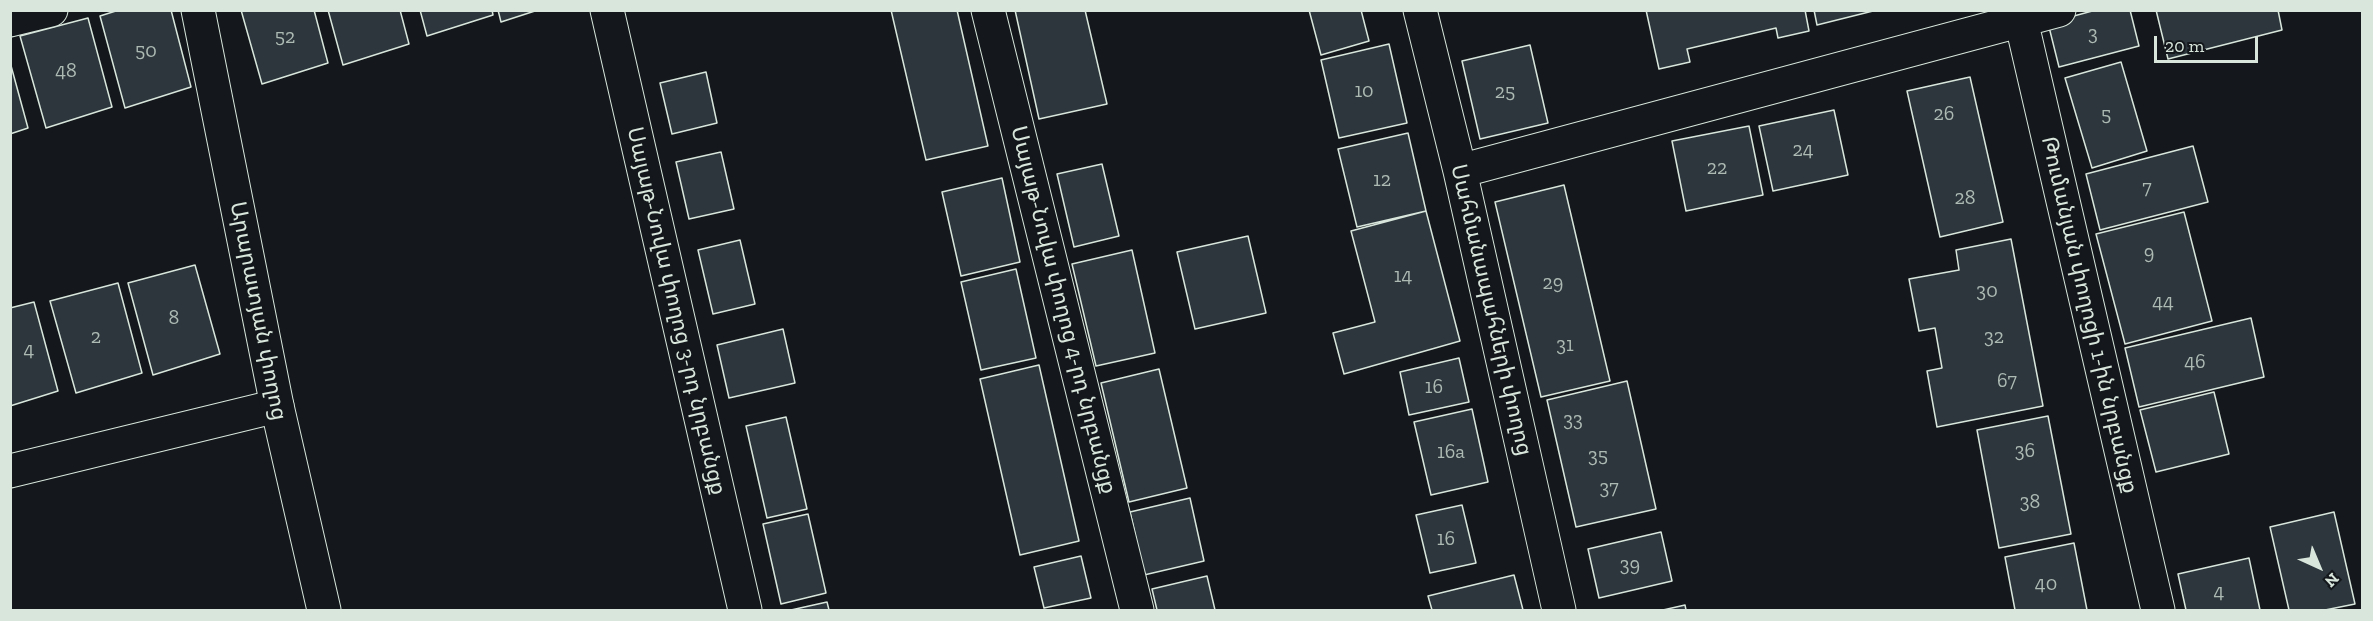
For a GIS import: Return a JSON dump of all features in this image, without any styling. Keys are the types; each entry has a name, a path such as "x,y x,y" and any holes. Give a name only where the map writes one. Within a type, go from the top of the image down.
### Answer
{"street":[{"path":"10,20 51,10"},
{"name":"Արարատյան փողոց","path":"198,10 277,406 324,610"},
{"name":"Սայաթ-Նովա փողոց 3-րդ նրբանցք","path":"607,10 745,610"},
{"name":"Սայաթ-Նովա փողոց 4-րդ նրբանցք","path":"988,10 1137,610"},
{"name":"Սահմանապահների փողոց","path":"1420,10 1460,171 1559,610"},
{"path":"1460,171 2059,10"},
{"name":"Թումանյան փողոցի 1-ին նրբանցք","path":"2021,20 2158,610"},
{"path":"10,471 277,406"}],"building":[{"path":"119,10 171,10 191,87 125,108 100,16"},
{"path":"241,10 314,10 328,63 262,84"},
{"path":"328,10 400,10 409,44 343,65"},
{"path":"420,10 492,10 493,15 427,36"},
{"path":"498,10 538,10 501,22"},
{"path":"891,10 957,10 988,146 926,160"},
{"path":"1015,10 1085,10 1107,104 1039,119"},
{"path":"1309,10 1361,10 1369,41 1321,55"},
{"path":"1646,10 1805,10 1809,31 1778,38 1776,28 1687,49 1690,62 1659,69"},
{"path":"1814,10 1877,10 1817,25"},
{"path":"2096,10 2130,10 2139,46 2059,67 2048,23"},
{"path":"2156,10 2278,10 2282,30 2168,59"},
{"path":"88,18 112,107 46,128 20,36"},
{"path":"1389,44 1407,123 1339,138 1321,60"},
{"path":"1530,45 1548,123 1480,139 1462,61"},
{"path":"10,62 28,128 10,134"},
{"path":"2121,62 2147,151 2092,168 2065,78"},
{"path":"706,72 717,123 672,134 660,83"},
{"path":"1970,77 2003,222 1940,237 1907,91"},
{"path":"1834,110 1848,175 1773,191 1759,126"},
{"path":"1749,126 1763,195 1686,211 1672,141"},
{"path":"1408,133 1426,211 1357,227 1338,149"},
{"path":"2193,146 2208,202 2100,230 2086,174"},
{"path":"721,152 734,209 689,219 676,162"},
{"path":"1102,164 1119,236 1074,247 1057,174"},
{"path":"1002,178 1020,262 961,276 942,192"},
{"path":"1564,185 1610,381 1541,397 1495,202"},
{"path":"1426,211 1460,341 1344,374 1333,333 1375,322 1351,231"},
{"path":"2184,212 2212,321 2125,344 2096,234"},
{"path":"1248,236 1266,313 1195,329 1177,252"},
{"path":"2011,239 2043,406 1937,427 1927,371 1942,368 1935,328 1919,331 1909,279 1959,270 1956,250"},
{"path":"740,240 755,304 713,314 698,250"},
{"path":"1132,250 1155,353 1096,366 1072,264"},
{"path":"195,265 220,354 153,375 128,283"},
{"path":"1016,269 1036,358 981,370 961,282"},
{"path":"118,283 142,373 76,393 50,301"},
{"path":"34,302 58,391 10,406 10,308"},
{"path":"2251,318 2264,377 2139,407 2125,348"},
{"path":"783,329 795,383 729,398 717,345"},
{"path":"1459,358 1469,402 1409,415 1400,372"},
{"path":"1039,365 1079,541 1020,555 980,379"},
{"path":"1159,369 1187,488 1129,502 1101,383"},
{"path":"1627,381 1656,509 1576,527 1547,400"},
{"path":"2214,392 2229,454 2156,472 2140,410"},
{"path":"1472,409 1488,482 1431,495 1414,422"},
{"path":"2048,416 2071,534 1999,548 1977,430"},
{"path":"786,417 807,509 767,518 746,426"},
{"path":"1190,498 1204,561 1144,575 1130,512"},
{"path":"1462,505 1476,563 1430,573 1416,515"},
{"path":"2334,512 2355,604 2325,610 2289,610 2270,527"},
{"path":"808,514 826,593 781,604 763,524"},
{"path":"1661,532 1672,581 1599,598 1588,549"},
{"path":"2074,543 2087,610 2015,610 2005,557"},
{"path":"1081,556 1091,598 1044,608 1034,567"},
{"path":"2249,558 2260,610 2186,610 2178,574"},
{"path":"1514,575 1523,610 1432,610 1428,596"},
{"path":"1207,576 1215,610 1157,610 1152,589"},
{"path":"827,602 829,610 791,610"},
{"path":"1685,605 1686,610 1663,610"}]}
